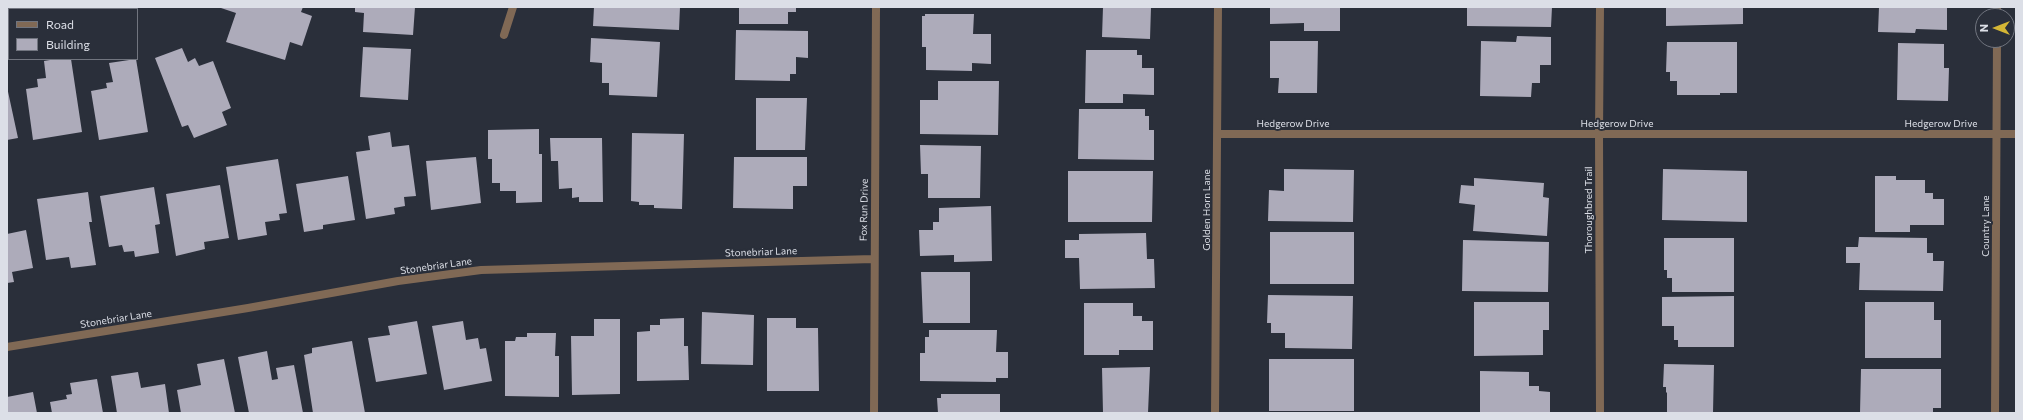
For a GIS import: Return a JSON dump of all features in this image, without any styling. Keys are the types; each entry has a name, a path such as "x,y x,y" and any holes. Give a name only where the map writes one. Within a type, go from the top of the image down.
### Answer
{"street":[{"path":"504,35 513,7"},
{"name":"Fox Run Drive","path":"874,413 873,259 876,7"},
{"name":"Golden Horn Lane","path":"1215,413 1218,7"},
{"name":"Thoroughbred Trail","path":"1600,7 1600,413"},
{"name":"Country Lane","path":"1995,413 1997,48"},
{"name":"Hedgerow Drive","path":"1217,134 2016,134"},
{"name":"Stonebriar Lane","path":"7,347 248,308 398,281 481,270 873,259"}],"building":[{"path":"218,7 303,7 301,12 312,16 302,46 290,42 285,60 226,42 236,13"},
{"path":"355,7 415,7 413,35 363,32 364,13 355,12"},
{"path":"594,7 680,7 679,30 593,26"},
{"path":"739,7 796,7 796,12 788,12 788,24 739,24"},
{"path":"1103,7 1151,7 1150,39 1102,37"},
{"path":"1270,7 1340,7 1340,31 1304,31 1304,23 1270,24"},
{"path":"1467,7 1552,7 1551,27 1467,26"},
{"path":"1666,7 1743,7 1743,24 1666,26"},
{"path":"1879,7 1947,7 1947,30 1916,29 1915,33 1878,32"},
{"path":"925,14 974,14 973,34 991,34 991,64 972,63 972,71 926,70 926,47 922,47 922,16 925,16"},
{"path":"736,30 808,31 808,58 796,57 796,74 790,74 790,81 735,80"},
{"path":"1517,36 1551,37 1551,65 1540,65 1540,83 1532,83 1531,97 1480,96 1481,41 1516,42"},
{"path":"591,38 660,42 657,97 609,95 609,83 602,83 602,63 590,62"},
{"path":"1270,41 1318,41 1317,93 1278,93 1279,78 1270,78"},
{"path":"1667,42 1737,42 1737,93 1720,93 1720,95 1677,95 1677,81 1670,81 1670,72 1666,72"},
{"path":"1898,43 1944,44 1944,68 1949,68 1948,101 1897,100"},
{"path":"363,47 411,49 408,100 360,97"},
{"path":"182,48 188,62 195,58 199,66 213,61 231,108 222,112 227,125 194,138 188,125 182,127 155,58"},
{"path":"1086,50 1137,50 1137,55 1142,55 1142,68 1154,68 1154,95 1123,94 1123,103 1085,103"},
{"path":"71,60 82,132 33,140 26,89 38,87 37,79 46,78 44,61"},
{"path":"136,60 148,132 99,140 91,91 107,88 106,83 113,82 109,63"},
{"path":"938,81 999,81 998,135 920,134 920,100 938,100"},
{"path":"7,87 18,138 7,140"},
{"path":"756,98 807,98 805,150 756,150"},
{"path":"1079,109 1145,109 1145,116 1149,116 1149,130 1154,130 1154,160 1078,159"},
{"path":"539,129 539,154 542,154 542,202 516,203 516,191 500,191 500,183 492,183 492,159 488,159 488,130"},
{"path":"390,132 392,147 409,145 416,196 404,197 405,206 394,208 395,214 366,219 356,152 370,150 368,136"},
{"path":"632,133 684,134 682,209 654,208 654,205 639,205 639,202 631,201"},
{"path":"550,138 602,138 603,202 579,202 579,197 572,198 572,188 559,189 558,161 551,161"},
{"path":"920,145 981,146 980,198 928,198 928,174 921,174"},
{"path":"476,157 481,203 431,210 426,161"},
{"path":"734,157 807,157 807,186 793,186 793,209 733,208"},
{"path":"278,159 287,213 279,214 280,220 265,222 267,235 238,240 226,167"},
{"path":"1284,169 1354,170 1353,222 1268,221 1269,190 1284,191"},
{"path":"1663,169 1747,171 1747,222 1662,220"},
{"path":"1068,171 1153,171 1152,222 1068,222"},
{"path":"348,176 355,220 323,225 323,229 304,232 296,184"},
{"path":"1875,176 1896,176 1896,180 1925,180 1925,193 1933,193 1933,199 1944,199 1944,225 1910,225 1910,232 1875,232"},
{"path":"1474,178 1544,183 1543,197 1549,198 1547,236 1473,231 1475,205 1459,203 1461,185 1474,186"},
{"path":"220,185 229,238 204,242 205,249 176,256 166,194"},
{"path":"154,187 160,224 155,225 159,253 135,257 134,251 124,252 122,245 109,247 100,196"},
{"path":"88,192 92,222 89,222 96,265 71,268 69,257 46,260 37,199"},
{"path":"991,206 992,261 954,262 954,255 920,256 919,230 933,230 933,222 939,222 939,208"},
{"path":"26,230 33,268 12,272 14,282 7,283 7,234"},
{"path":"1270,232 1354,232 1354,284 1270,284"},
{"path":"1146,233 1147,259 1154,259 1155,288 1080,289 1079,258 1065,258 1065,240 1079,240 1079,234"},
{"path":"1859,237 1927,238 1927,253 1933,253 1933,261 1944,261 1943,291 1859,290 1860,263 1846,263 1846,247 1858,247"},
{"path":"1664,238 1734,238 1734,292 1672,292 1672,278 1667,278 1667,270 1664,270"},
{"path":"1463,240 1549,242 1548,292 1462,291"},
{"path":"921,272 970,272 970,323 923,323"},
{"path":"1268,295 1353,296 1352,349 1285,348 1285,333 1271,333 1271,323 1267,323"},
{"path":"1734,296 1734,347 1678,347 1678,340 1674,340 1674,326 1662,326 1662,297"},
{"path":"1474,302 1549,302 1549,330 1543,330 1543,355 1474,356"},
{"path":"1865,302 1934,302 1934,320 1941,320 1941,358 1865,358"},
{"path":"1084,303 1133,303 1133,316 1142,316 1142,321 1153,321 1153,350 1119,350 1119,355 1084,355"},
{"path":"702,312 754,315 753,365 701,364"},
{"path":"684,318 684,346 688,346 689,380 637,381 637,332 650,331 650,325 660,325 660,319"},
{"path":"767,318 796,318 796,328 818,328 819,391 767,391"},
{"path":"594,319 620,319 620,394 572,395 571,336 594,336"},
{"path":"417,321 427,374 376,382 368,338 390,335 388,326"},
{"path":"463,321 466,340 478,338 480,349 486,348 492,381 444,390 432,326"},
{"path":"929,330 997,330 996,352 1008,352 1008,378 996,378 996,382 920,381 920,353 925,353 925,337 929,337"},
{"path":"527,333 556,333 555,356 559,356 559,397 505,396 505,341 515,341 516,337 527,337"},
{"path":"352,341 365,413 313,413 304,355 312,353 312,348"},
{"path":"267,351 272,380 278,379 276,368 294,365 303,413 249,413 238,357"},
{"path":"224,359 235,413 181,413 177,390 201,385 197,364"},
{"path":"1269,359 1354,359 1354,411 1269,411"},
{"path":"1664,364 1714,365 1713,413 1667,413 1667,393 1666,387 1663,387"},
{"path":"1150,367 1148,413 1103,413 1102,368"},
{"path":"1861,369 1941,369 1941,408 1933,408 1933,413 1860,413"},
{"path":"1480,371 1529,372 1529,386 1539,386 1539,391 1550,392 1550,413 1480,413"},
{"path":"138,372 141,388 165,384 169,413 117,413 111,376"},
{"path":"97,379 103,413 52,413 50,402 67,399 66,395 72,394 70,383"},
{"path":"33,392 37,413 7,413 7,397"},
{"path":"941,394 1000,394 1000,413 938,413 937,398 941,398"}]}
